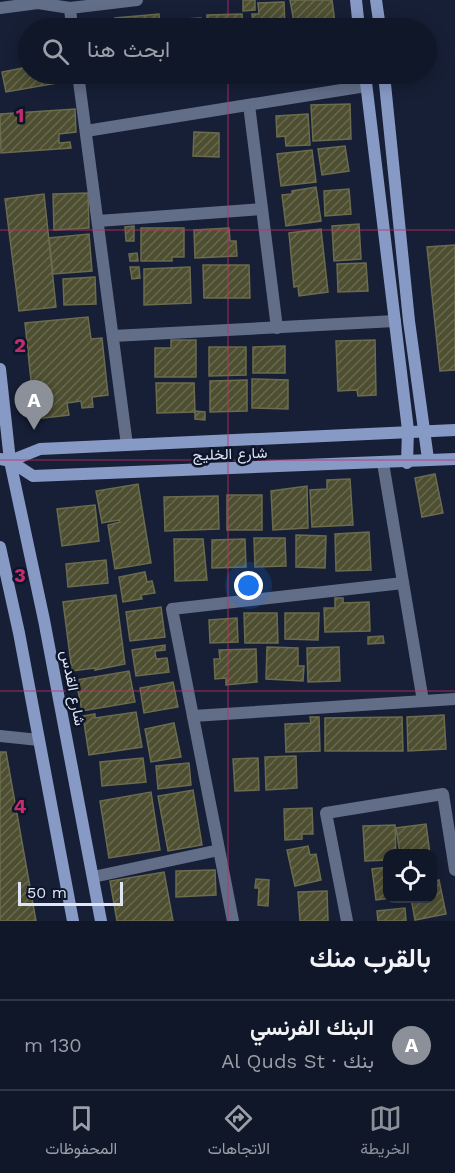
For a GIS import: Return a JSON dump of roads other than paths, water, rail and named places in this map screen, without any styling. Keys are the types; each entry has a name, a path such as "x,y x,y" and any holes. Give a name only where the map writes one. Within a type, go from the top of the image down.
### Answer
{"street":[{"path":"0,8 38,3 70,8 137,0"},
{"path":"356,0 358,18"},
{"path":"376,0 379,18"},
{"path":"70,8 71,18"},
{"path":"79,84 127,445"},
{"path":"86,131 249,105 347,84"},
{"path":"366,84 408,430 407,462"},
{"path":"385,84 409,321 426,431 428,459"},
{"path":"249,105 277,328"},
{"path":"98,221 262,209"},
{"path":"113,336 395,321"},
{"name":"شارع القدس","path":"0,369 5,460 44,620 102,921"},
{"path":"5,460 40,449 408,430 455,430"},
{"name":"شارع الخليج","path":"5,460 33,476 383,464 428,459 455,459"},
{"path":"383,464 423,701"},
{"path":"0,547 73,921"},
{"path":"233,921 172,609 403,583"},
{"path":"193,716 455,699"},
{"path":"0,736 39,740"},
{"path":"347,921 326,813 443,794 455,870"},
{"path":"93,877 219,850"}],"place":[{"name":"البنك الفرنسي","path":"34,430"}]}
